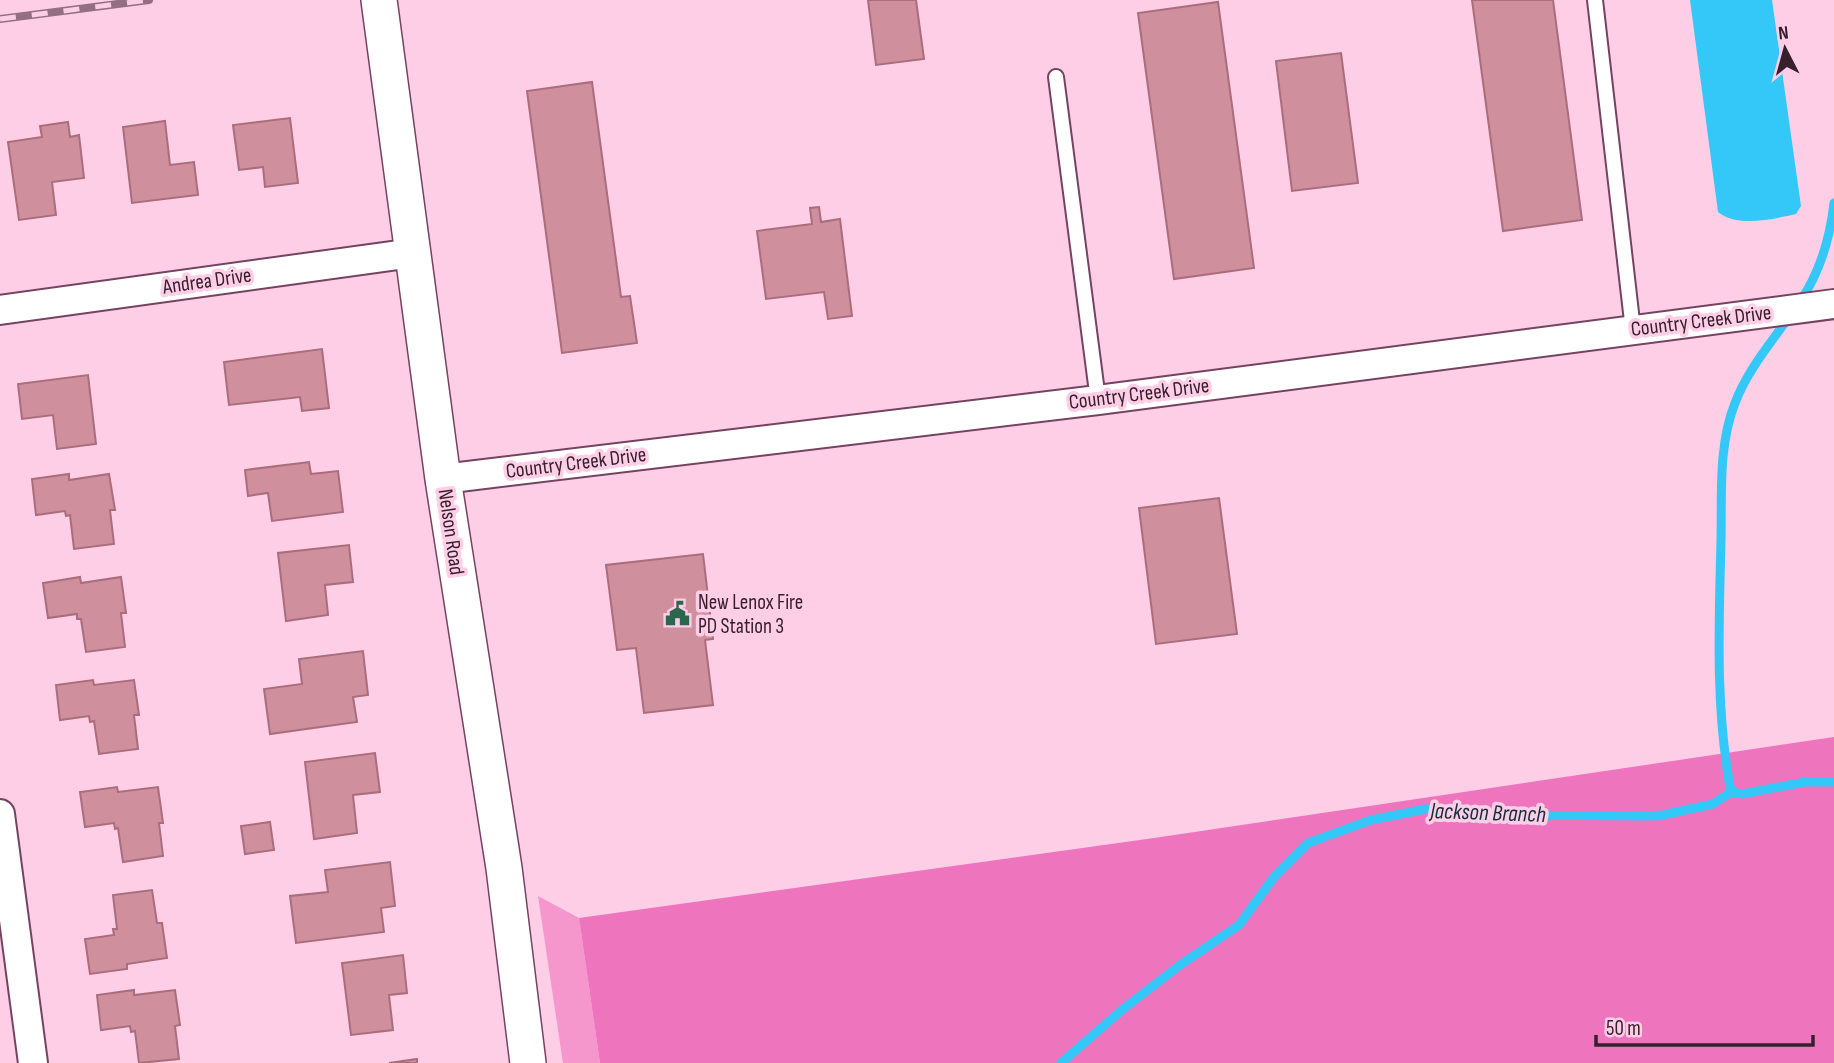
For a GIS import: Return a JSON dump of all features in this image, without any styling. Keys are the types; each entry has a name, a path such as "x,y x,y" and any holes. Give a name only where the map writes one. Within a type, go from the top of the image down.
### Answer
{"street":[{"name":"Nelson Road","path":"379,0 443,479 504,868 528,1063"},
{"name":"Andrea Drive","path":"0,310 413,253"},
{"name":"Country Creek Drive","path":"443,479 1098,400 1834,304"},
{"path":"0,814 33,1063"}],"lane":[{"path":"1595,0 1633,330"},
{"path":"1055,78 1098,400"}],"shaded area":[{"path":"1834,737 1834,1063 600,1063 579,918 1154,838"},
{"path":"538,896 579,918 600,1063 563,1063"}],"water":[{"path":"1690,0 1772,0 1801,206 1796,214 1745,221 1726,217 1718,212"}],"building":[{"path":"868,0 916,0 924,59 876,65"},
{"path":"1472,0 1553,0 1582,220 1503,231"},
{"path":"1218,2 1254,268 1174,279 1138,13"},
{"path":"1341,53 1358,183 1292,191 1276,61"},
{"path":"592,82 621,297 630,296 637,343 562,353 527,91"},
{"path":"290,118 298,183 265,187 263,167 239,170 233,125"},
{"path":"165,121 170,165 194,162 198,195 132,203 123,127"},
{"path":"68,122 70,137 79,135 84,178 52,182 56,215 19,220 8,142 42,137 40,126"},
{"path":"819,207 821,222 840,219 852,316 828,319 824,292 766,299 757,231 812,224 810,208"},
{"path":"322,349 329,408 302,411 300,397 229,405 224,362"},
{"path":"88,375 96,444 57,449 53,415 22,419 18,384"},
{"path":"309,462 311,474 338,471 343,512 272,521 268,493 248,496 245,470"},
{"path":"69,474 69,480 109,474 115,510 110,510 114,544 74,549 70,515 66,516 65,511 36,515 32,479"},
{"path":"1219,498 1237,634 1156,644 1139,508"},
{"path":"349,545 353,582 325,585 328,615 286,621 278,553"},
{"path":"703,554 713,639 705,640 713,705 644,713 636,648 617,650 606,565"},
{"path":"80,577 81,583 121,577 126,613 121,613 125,647 86,652 81,619 77,619 77,614 48,618 43,583"},
{"path":"363,651 368,695 353,697 357,722 270,734 264,689 302,684 299,659"},
{"path":"93,680 94,685 134,680 139,715 134,715 138,749 99,754 94,721 90,722 89,716 60,720 56,685"},
{"path":"375,753 380,792 353,795 357,833 314,839 305,762"},
{"path":"117,787 118,792 158,787 163,823 159,823 163,856 123,862 118,828 115,829 114,823 85,827 80,792"},
{"path":"270,822 274,850 245,854 241,826"},
{"path":"390,862 395,906 381,908 384,932 296,943 290,896 328,892 325,870"},
{"path":"152,890 157,923 162,923 167,958 127,964 127,969 90,974 85,939 114,935 113,929 117,929 113,895"},
{"path":"403,955 407,993 389,995 393,1030 351,1035 342,963"},
{"path":"134,990 134,995 175,990 180,1025 175,1026 179,1059 139,1063 135,1031 131,1032 130,1026 101,1030 97,995"},
{"path":"417,1059 417,1063 389,1063"}],"waterway":[{"path":"1799,303 1813,280 1823,255 1834,203"},
{"path":"1731,792 1722,729 1719,666 1723,453 1730,419 1740,391 1759,358 1789,317"},
{"name":"Jackson Branch","path":"1061,1063 1123,1009 1180,965 1239,925 1274,877 1308,843 1371,820 1426,809 1490,815 1658,816 1713,804 1731,792 1742,794 1805,782 1834,782"}],"railway":[{"path":"0,19 149,0"}],"place":[{"name":"New Lenox Fire PD Station 3","path":"678,614"}]}
